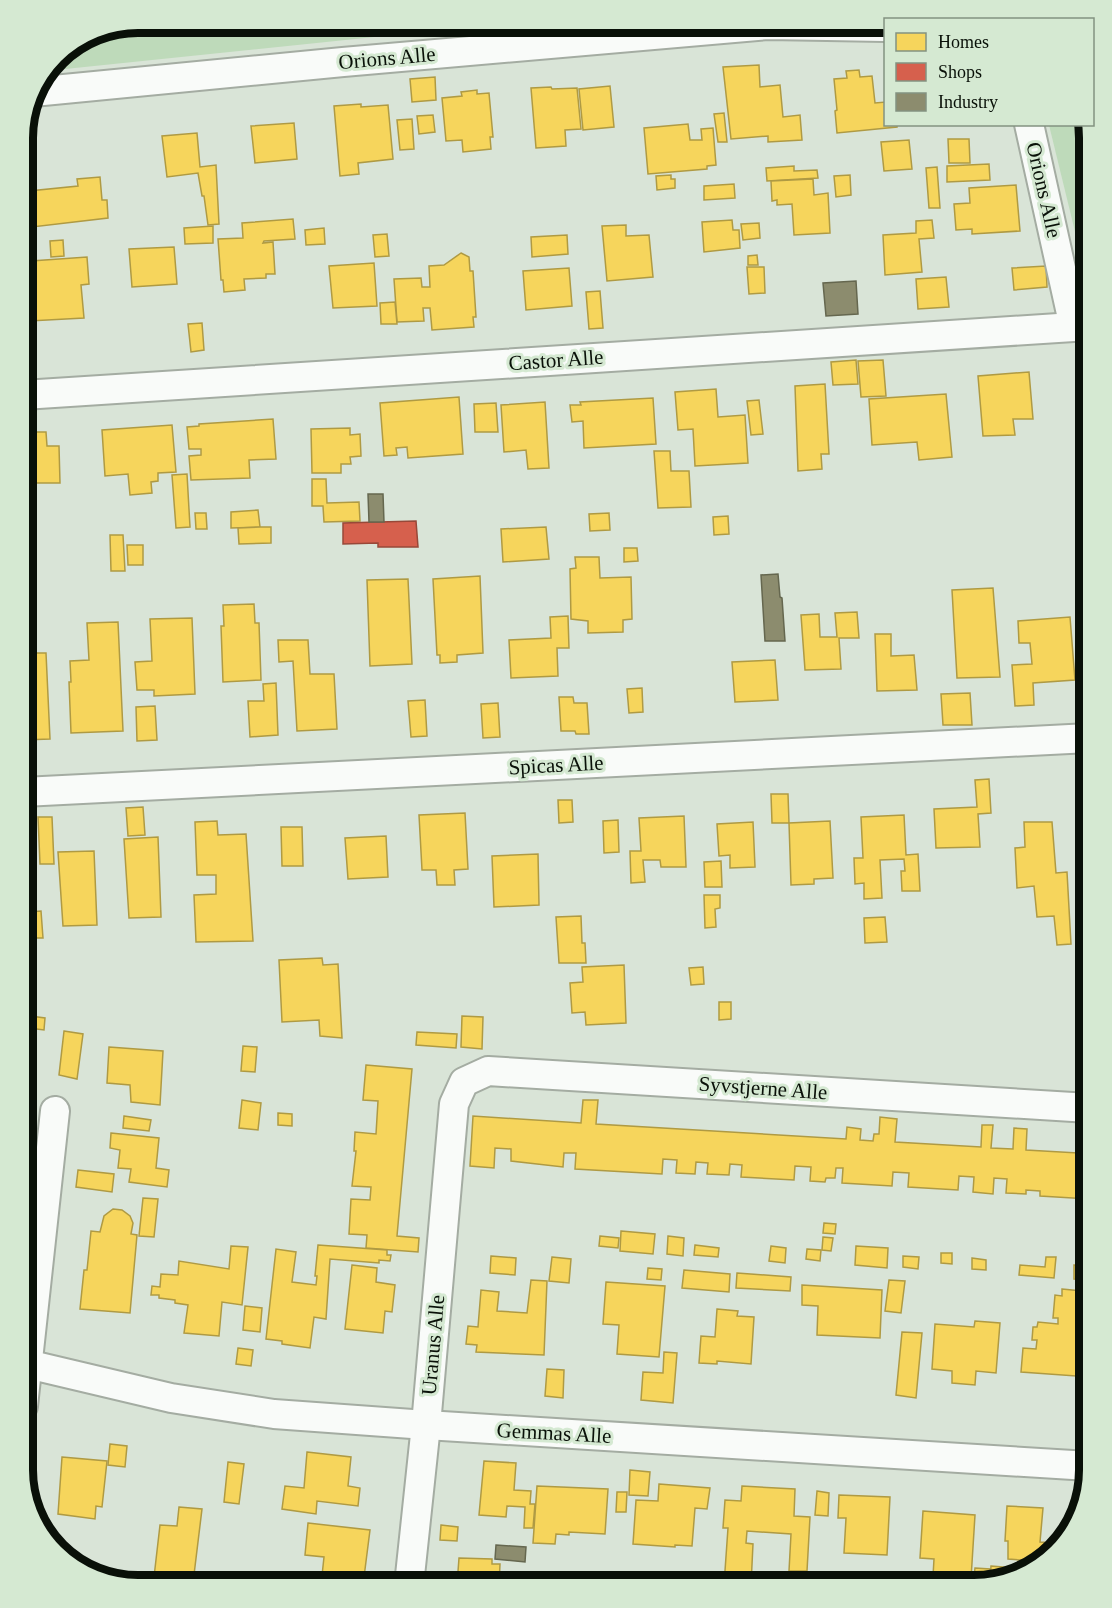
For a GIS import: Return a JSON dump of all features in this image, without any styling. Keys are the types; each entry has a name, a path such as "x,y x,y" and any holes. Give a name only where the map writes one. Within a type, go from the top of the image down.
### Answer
{"street":[{"name":"Orions Alle","path":"44,91 676,33"},
{"name":"Orions Alle","path":"1030,126 1079,315"},
{"name":"Castor Alle","path":"33,394 1079,326"},
{"name":"Spicas Alle","path":"33,791 1079,739"},
{"name":"Syvstjerne Alle","path":"454,1104 464,1082 488,1071 1079,1107"},
{"name":"Uranus Alle","path":"410,1575 426,1425 454,1104"},
{"path":"33,1297 55,1111"},
{"name":"Gemmas Alle","path":"33,1366 171,1398 274,1414 1079,1465"}],"green space":[{"path":"138,33 413,33 59,70 79,51 98,41 117,35"},
{"path":"1049,126 1078,126 1079,248"}],"building: Homes":[{"path":"759,65 760,87 780,85 783,117 800,115 802,140 768,142 768,136 731,139 723,67"},
{"path":"859,70 860,77 872,76 875,103 884,102 884,126 897,127 837,133 834,79 847,78 846,71"},
{"path":"435,77 436,100 412,102 410,79"},
{"path":"610,86 614,127 583,130 579,89"},
{"path":"551,87 552,89 577,88 581,129 565,130 566,146 536,148 531,88"},
{"path":"477,90 477,94 489,93 493,137 490,137 491,149 463,152 462,140 446,141 442,98 462,96 461,92"},
{"path":"361,104 361,107 388,105 393,159 358,163 359,174 340,176 334,106"},
{"path":"724,113 727,142 718,142 714,114"},
{"path":"433,115 435,132 419,134 417,116"},
{"path":"412,119 414,149 400,150 397,120"},
{"path":"294,123 297,159 255,163 251,126"},
{"path":"688,124 690,140 702,140 701,129 713,128 716,165 707,166 707,169 648,174 644,128"},
{"path":"197,133 200,167 216,165 219,224 208,225 198,173 167,177 162,136"},
{"path":"948,139 969,139 970,163 949,163"},
{"path":"909,140 912,169 884,171 881,142"},
{"path":"989,164 990,180 947,182 947,166"},
{"path":"794,166 794,171 817,170 818,178 767,181 766,168"},
{"path":"937,167 940,208 929,208 926,168"},
{"path":"671,175 671,179 675,179 675,188 657,190 656,176"},
{"path":"850,175 851,195 836,197 834,176"},
{"path":"100,177 102,200 107,200 108,218 33,227 33,191 78,186 77,179"},
{"path":"813,179 814,195 828,193 830,233 794,235 792,204 777,205 777,200 772,201 771,181"},
{"path":"734,184 735,198 704,200 704,186"},
{"path":"1016,185 1020,231 972,234 972,229 956,230 954,204 970,203 969,188"},
{"path":"293,219 295,239 264,241 263,243 273,242 275,274 266,274 266,278 244,279 245,290 224,292 218,239 243,238 242,223"},
{"path":"732,220 733,230 739,230 740,248 704,252 702,222"},
{"path":"932,220 934,238 919,239 922,272 885,275 883,235 916,233 916,221"},
{"path":"759,223 760,238 743,240 741,224"},
{"path":"626,225 626,236 649,235 653,277 607,281 602,226"},
{"path":"213,226 213,243 185,244 184,228"},
{"path":"324,228 325,244 306,245 305,230"},
{"path":"387,234 389,256 375,257 373,235"},
{"path":"567,235 568,254 532,257 531,237"},
{"path":"63,240 64,256 51,257 50,241"},
{"path":"174,247 177,284 132,287 129,249"},
{"path":"461,253 469,257 470,271 473,271 476,317 473,317 474,327 432,330 430,308 423,308 424,321 397,322 394,279 421,278 422,287 430,287 429,266 444,265"},
{"path":"757,255 758,265 748,265 748,256"},
{"path":"87,257 89,284 81,285 84,318 33,321 33,261"},
{"path":"374,263 377,306 333,308 329,266"},
{"path":"1046,266 1047,287 1014,290 1012,268"},
{"path":"747,267 764,267 765,293 749,294"},
{"path":"569,268 572,306 526,310 523,271"},
{"path":"946,277 949,307 918,309 916,279"},
{"path":"600,291 603,328 589,329 586,292"},
{"path":"395,302 397,324 381,324 380,303"},
{"path":"202,323 204,350 191,352 188,324"},
{"path":"856,360 858,384 833,385 831,362"},
{"path":"883,360 886,396 861,397 858,361"},
{"path":"1029,372 1033,419 1013,419 1015,435 983,436 978,376"},
{"path":"825,384 829,454 821,454 822,469 798,471 795,386"},
{"path":"716,389 718,417 745,415 748,463 695,466 693,429 678,430 675,392"},
{"path":"946,394 952,457 919,460 917,442 872,445 869,399"},
{"path":"459,397 463,454 408,458 407,447 396,448 397,455 384,456 380,403"},
{"path":"653,398 656,444 584,448 583,421 572,422 570,405 581,405 580,402"},
{"path":"759,400 763,434 751,435 747,401"},
{"path":"545,402 549,468 528,469 526,450 504,452 501,405"},
{"path":"496,403 498,432 475,432 474,404"},
{"path":"273,419 276,459 249,460 250,478 191,480 189,456 201,455 201,449 189,449 187,427 199,426 199,424"},
{"path":"172,425 176,472 158,473 158,481 151,482 152,493 130,495 128,474 105,476 102,430"},
{"path":"350,428 350,435 360,434 361,456 350,457 351,464 341,464 341,473 312,473 311,429"},
{"path":"33,432 46,432 47,446 59,446 60,483 33,483"},
{"path":"654,451 670,451 671,471 689,471 691,507 658,508"},
{"path":"187,474 190,527 176,528 172,475"},
{"path":"312,479 326,479 327,503 359,502 360,521 324,522 323,506 312,506"},
{"path":"258,510 260,527 231,528 231,512"},
{"path":"195,513 206,513 207,529 196,529"},
{"path":"609,513 610,530 590,531 589,514"},
{"path":"728,516 729,534 714,535 713,517"},
{"path":"271,527 271,543 239,544 238,528"},
{"path":"546,527 549,559 503,562 501,529"},
{"path":"110,535 123,535 125,571 111,571"},
{"path":"127,545 143,545 143,565 128,565"},
{"path":"624,548 637,548 638,561 624,562"},
{"path":"575,557 599,557 600,578 631,577 632,619 623,620 623,632 588,633 588,621 571,619 570,569 576,568"},
{"path":"480,576 483,653 457,655 457,662 440,663 440,655 437,655 433,579"},
{"path":"408,579 412,664 370,666 367,580"},
{"path":"993,588 1000,677 957,678 952,590"},
{"path":"254,604 255,623 259,623 261,680 223,682 221,626 224,626 223,605"},
{"path":"857,612 859,638 839,638 841,669 805,670 801,615 819,614 820,637 837,637 835,613"},
{"path":"568,616 569,648 557,648 558,676 511,678 509,640 551,638 550,617"},
{"path":"1070,617 1075,680 1033,683 1034,705 1015,706 1012,665 1032,664 1030,643 1019,643 1018,621"},
{"path":"192,618 195,694 154,696 154,690 137,690 135,662 152,661 150,619"},
{"path":"118,622 123,731 71,733 70,661 89,660 87,623"},
{"path":"875,634 891,634 891,656 914,655 917,690 877,691"},
{"path":"278,640 308,640 310,674 334,674 337,729 297,731 293,661 279,662"},
{"path":"33,653 46,653 50,739 33,740"},
{"path":"775,660 778,700 735,702 732,662"},
{"path":"276,683 278,735 250,737 248,701 264,701 263,684"},
{"path":"642,688 643,712 629,713 627,689"},
{"path":"970,693 972,725 943,725 941,694"},
{"path":"559,697 573,697 574,703 587,703 589,734 561,731"},
{"path":"425,700 427,736 411,737 408,701"},
{"path":"498,703 500,737 483,738 481,704"},
{"path":"155,706 157,740 137,741 136,707"},
{"path":"989,779 991,813 978,814 980,847 936,848 934,809 977,807 975,780"},
{"path":"771,794 788,794 789,823 772,823"},
{"path":"558,800 572,800 573,822 559,823"},
{"path":"143,807 145,835 128,836 126,808"},
{"path":"465,813 468,869 454,870 455,885 437,885 436,870 422,870 419,815"},
{"path":"904,815 906,855 918,854 920,891 902,891 901,871 905,871 904,859 880,860 882,898 864,899 864,883 855,884 854,858 863,858 861,817"},
{"path":"684,816 686,867 661,867 660,860 643,860 645,882 631,883 630,851 641,851 639,818"},
{"path":"38,817 52,817 54,864 40,864"},
{"path":"618,820 619,852 604,853 603,821"},
{"path":"217,821 218,835 246,834 253,941 196,942 194,895 216,894 216,875 197,875 195,822"},
{"path":"830,821 833,878 814,879 814,884 791,885 789,823"},
{"path":"753,822 755,867 730,868 730,855 719,856 717,824"},
{"path":"1024,822 1052,822 1056,873 1067,872 1071,944 1057,945 1054,916 1037,917 1034,886 1017,888 1015,848 1025,847"},
{"path":"281,827 302,827 303,866 282,866"},
{"path":"386,836 388,877 348,879 345,838"},
{"path":"158,837 161,917 129,918 124,839"},
{"path":"94,851 97,925 63,926 58,852"},
{"path":"538,854 539,905 494,907 492,856"},
{"path":"721,861 722,887 705,887 704,862"},
{"path":"704,895 720,895 720,908 715,909 716,927 705,928"},
{"path":"41,911 43,938 33,938 33,912"},
{"path":"581,916 582,943 585,943 586,963 559,963 556,917"},
{"path":"885,917 887,942 865,943 864,918"},
{"path":"322,958 323,965 338,964 342,1038 320,1036 319,1020 282,1022 279,960"},
{"path":"624,965 626,1023 586,1025 585,1012 572,1013 570,983 583,982 582,967"},
{"path":"703,967 704,984 691,985 689,968"},
{"path":"719,1002 731,1002 731,1019 719,1020"},
{"path":"33,1016 45,1018 44,1030 33,1029"},
{"path":"462,1016 483,1017 482,1049 461,1047"},
{"path":"64,1031 83,1034 77,1079 59,1075"},
{"path":"417,1032 457,1034 456,1048 416,1045"},
{"path":"243,1046 257,1047 255,1072 241,1071"},
{"path":"109,1047 163,1051 160,1105 131,1102 130,1085 107,1083"},
{"path":"366,1065 412,1069 397,1236 419,1238 418,1252 366,1248 367,1235 349,1234 351,1199 370,1200 371,1187 352,1186 356,1151 354,1151 355,1132 376,1134 378,1101 363,1100"},
{"path":"242,1100 261,1103 258,1130 239,1128"},
{"path":"583,1100 598,1100 596,1124 846,1139 847,1127 861,1129 860,1140 873,1141 874,1134 879,1134 880,1117 897,1119 895,1142 981,1147 982,1125 993,1125 991,1148 1013,1149 1014,1128 1027,1129 1026,1150 1078,1153 1079,1130 1079,1198 1040,1196 1040,1191 1026,1190 1026,1194 1006,1193 1007,1179 994,1178 993,1194 973,1192 974,1177 959,1176 958,1190 908,1187 909,1173 893,1172 892,1186 842,1183 843,1168 836,1168 835,1178 826,1178 825,1182 810,1181 811,1167 795,1166 794,1180 741,1177 742,1165 730,1164 729,1175 707,1174 708,1163 696,1162 695,1174 676,1173 677,1160 663,1159 662,1174 575,1169 576,1153 564,1153 563,1167 511,1161 511,1149 495,1148 494,1168 470,1166 473,1116 581,1123"},
{"path":"278,1113 292,1114 292,1126 278,1125"},
{"path":"124,1116 151,1120 149,1131 123,1128"},
{"path":"111,1133 159,1138 156,1168 169,1170 167,1187 129,1182 131,1169 118,1168 120,1150 110,1148"},
{"path":"78,1170 114,1174 112,1192 76,1187"},
{"path":"143,1198 158,1199 154,1237 139,1236"},
{"path":"113,1209 122,1210 130,1216 133,1223 131,1234 137,1235 130,1313 80,1309 91,1231 100,1232 104,1216"},
{"path":"824,1223 836,1224 835,1234 823,1233"},
{"path":"621,1231 655,1234 653,1254 620,1251"},
{"path":"600,1236 619,1238 618,1248 599,1246"},
{"path":"668,1236 684,1238 683,1256 667,1254"},
{"path":"823,1237 833,1238 831,1251 822,1250"},
{"path":"318,1245 387,1250 387,1255 391,1255 390,1261 379,1260 379,1263 330,1259 326,1319 314,1317 310,1348 266,1339 276,1249 296,1252 292,1282 316,1285"},
{"path":"695,1245 719,1248 718,1257 694,1255"},
{"path":"231,1246 248,1247 242,1305 222,1302 219,1336 184,1333 188,1305 175,1303 175,1300 159,1298 159,1295 151,1295 152,1286 160,1287 161,1274 178,1275 179,1261 229,1269"},
{"path":"771,1246 786,1248 785,1263 769,1261"},
{"path":"856,1246 888,1248 887,1268 855,1265"},
{"path":"807,1249 821,1250 820,1261 806,1259"},
{"path":"941,1253 952,1253 952,1264 941,1263"},
{"path":"491,1256 516,1258 515,1275 490,1273"},
{"path":"903,1256 919,1257 918,1269 903,1267"},
{"path":"552,1257 571,1259 569,1283 549,1281"},
{"path":"1046,1257 1056,1257 1054,1278 1019,1275 1020,1265 1045,1267"},
{"path":"972,1258 986,1260 986,1270 972,1269"},
{"path":"352,1265 377,1268 376,1282 395,1285 392,1312 385,1311 383,1333 345,1329"},
{"path":"1074,1265 1079,1265 1079,1279 1074,1279"},
{"path":"648,1268 662,1269 661,1280 647,1279"},
{"path":"684,1270 730,1274 729,1292 682,1288"},
{"path":"737,1273 791,1277 790,1291 736,1288"},
{"path":"531,1280 547,1281 544,1355 476,1352 477,1345 466,1344 468,1326 478,1327 481,1290 499,1292 497,1311 527,1313"},
{"path":"889,1280 905,1281 901,1313 885,1311"},
{"path":"606,1282 665,1286 659,1357 617,1354 619,1325 603,1324"},
{"path":"802,1285 882,1290 880,1338 817,1335 818,1306 802,1305"},
{"path":"1062,1289 1079,1291 1079,1358 1076,1376 1021,1372 1023,1348 1036,1349 1037,1340 1032,1340 1033,1327 1037,1327 1038,1322 1058,1324 1058,1318 1053,1318 1055,1295 1062,1296"},
{"path":"245,1306 262,1308 260,1332 243,1330"},
{"path":"717,1309 738,1311 737,1316 754,1317 751,1364 717,1361 717,1364 699,1363 701,1336 715,1337"},
{"path":"975,1321 1000,1323 996,1373 976,1371 975,1385 952,1383 952,1371 932,1369 935,1324 974,1327"},
{"path":"902,1332 922,1333 916,1398 896,1395"},
{"path":"238,1348 253,1350 251,1366 236,1364"},
{"path":"664,1352 677,1353 673,1403 641,1400 643,1372 663,1373"},
{"path":"547,1369 564,1370 563,1398 545,1396"},
{"path":"110,1444 127,1446 125,1467 108,1465"},
{"path":"307,1452 351,1457 348,1486 360,1488 358,1506 317,1501 316,1514 282,1509 285,1486 304,1488"},
{"path":"62,1457 107,1461 102,1507 96,1506 95,1519 58,1514"},
{"path":"484,1461 516,1463 514,1490 531,1491 530,1504 535,1504 533,1528 524,1528 525,1507 507,1506 506,1517 479,1515"},
{"path":"228,1462 244,1464 239,1504 224,1502"},
{"path":"630,1470 650,1472 648,1496 629,1495"},
{"path":"659,1484 710,1488 707,1509 695,1508 692,1546 633,1544 636,1500 658,1501"},
{"path":"537,1486 608,1489 605,1534 569,1532 569,1535 556,1534 555,1544 533,1543"},
{"path":"742,1486 795,1489 794,1516 810,1517 807,1571 789,1571 791,1534 747,1531 746,1543 753,1544 751,1575 725,1575 728,1528 723,1528 725,1500 741,1501"},
{"path":"817,1491 829,1493 828,1516 815,1515"},
{"path":"617,1492 627,1492 626,1512 616,1512"},
{"path":"839,1495 890,1497 887,1555 844,1553 846,1518 838,1518"},
{"path":"1007,1506 1043,1508 1040,1542 1049,1543 1038,1553 1028,1561 1008,1559 1008,1541 1005,1541"},
{"path":"179,1507 202,1509 194,1575 154,1575 160,1525 177,1526"},
{"path":"923,1511 975,1515 971,1575 933,1575 934,1559 920,1558"},
{"path":"308,1523 370,1530 364,1575 322,1575 324,1557 305,1555"},
{"path":"441,1525 458,1527 457,1541 440,1540"},
{"path":"459,1558 492,1559 492,1564 500,1564 499,1575 458,1575"},
{"path":"991,1566 1012,1568 1001,1571 991,1573"},
{"path":"975,1568 990,1569 990,1574 974,1575"}],"building: Shops":[{"path":"416,521 418,547 378,547 378,543 343,544 343,523"}],"building: Industry":[{"path":"856,281 858,314 826,316 823,283"},
{"path":"368,494 383,494 384,522 369,522"},
{"path":"778,574 785,641 765,641 761,575"},
{"path":"496,1545 526,1547 525,1562 495,1559"}]}
